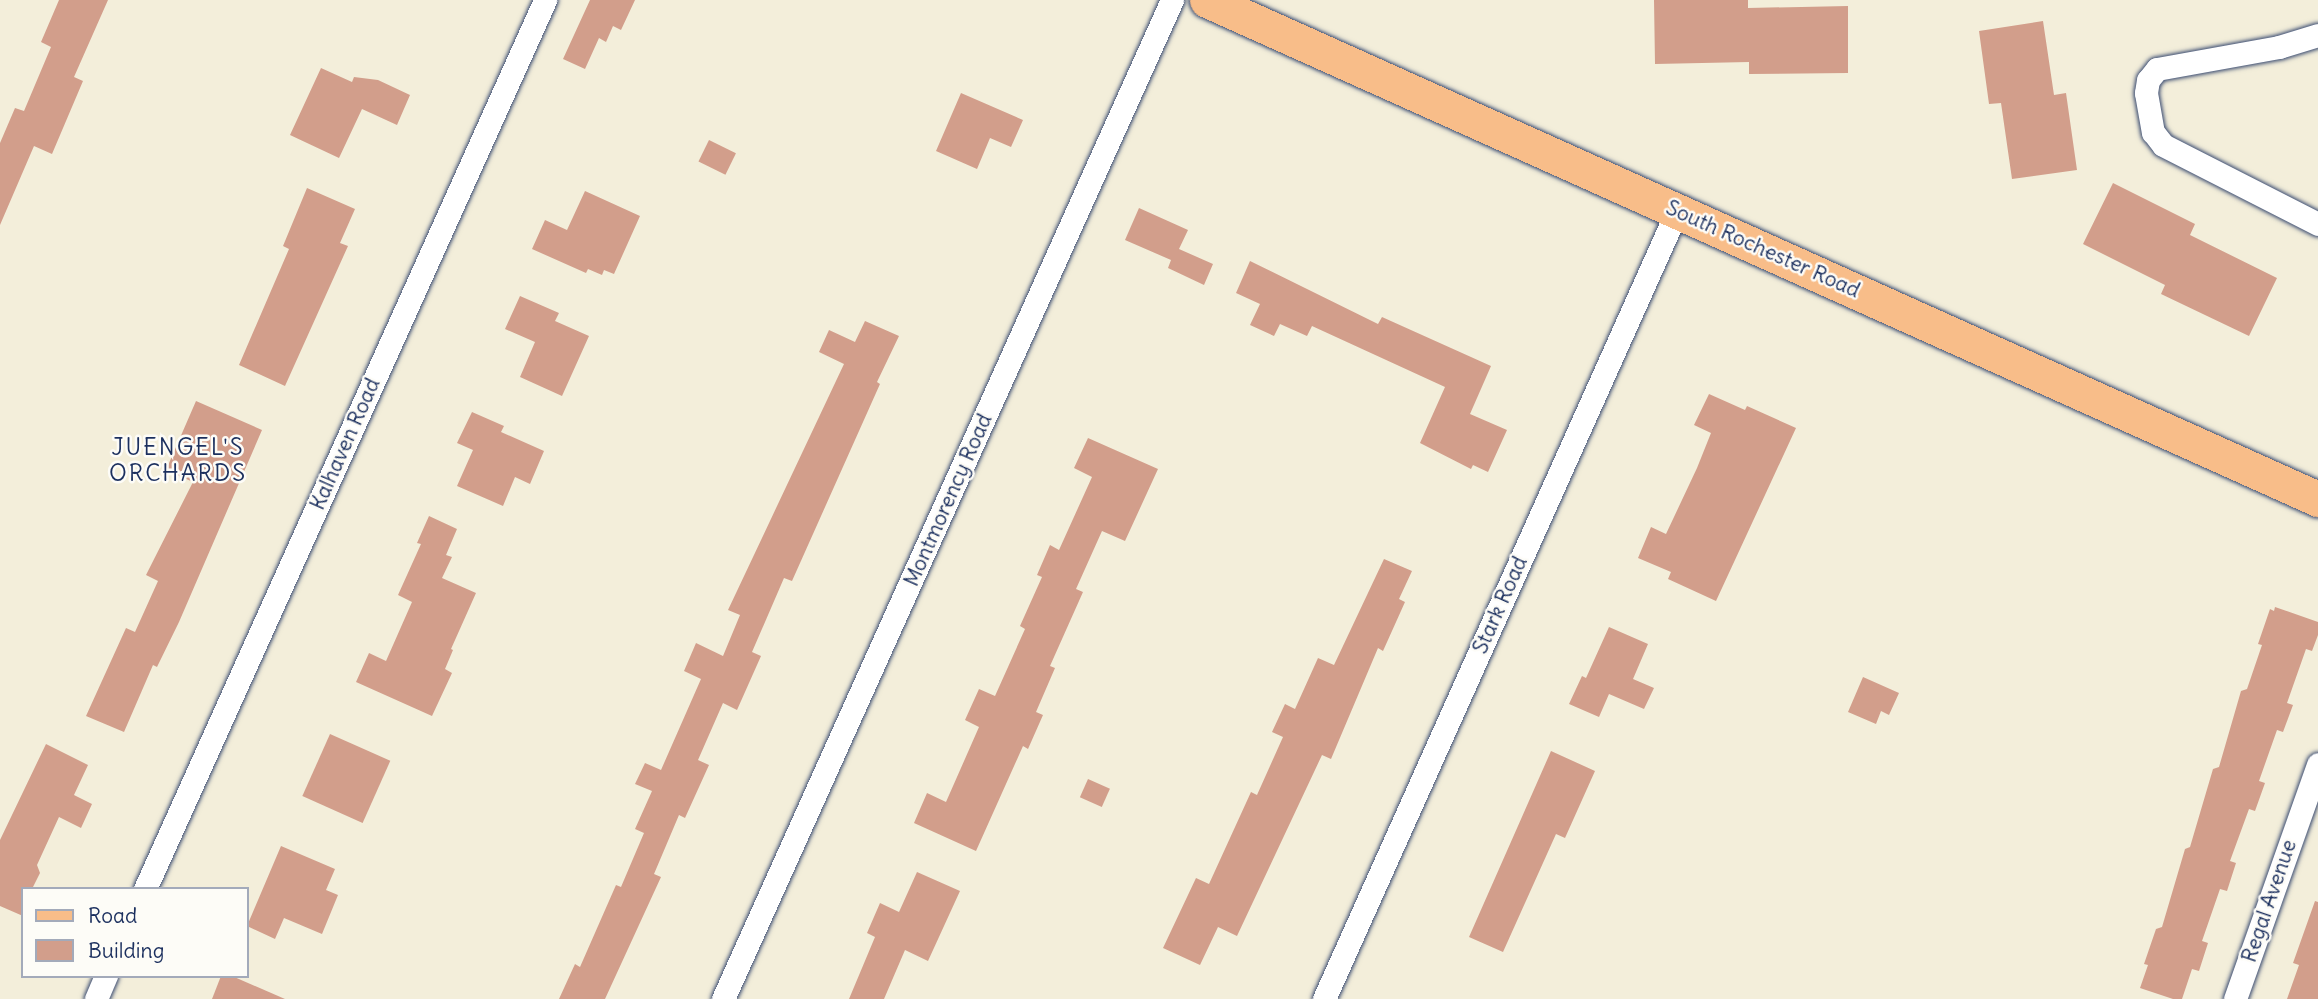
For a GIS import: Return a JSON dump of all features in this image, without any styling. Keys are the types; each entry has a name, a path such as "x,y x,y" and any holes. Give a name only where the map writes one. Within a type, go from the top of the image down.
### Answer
{"main road":[{"name":"South Rochester Road","path":"1207,0 2318,499"}],"street":[{"name":"Kalhaven Road","path":"146,887 545,0"},
{"name":"Montmorency Road","path":"723,999 1172,0"},
{"path":"2318,35 2279,47 2157,69 2148,79 2146,93 2152,132 2163,145 2318,224"},
{"name":"Stark Road","path":"1324,999 1677,211"},
{"name":"Regal Avenue","path":"2235,999 2318,764"},
{"path":"96,999 105,978"}],"building":[{"path":"59,0 108,0 74,77 83,81 52,154 34,146 0,225 0,143 15,108 24,111 51,47 41,42"},
{"path":"590,0 635,0 621,30 613,26 606,42 599,38 585,69 563,59"},
{"path":"1654,0 1748,0 1748,8 1848,6 1848,73 1749,74 1749,62 1655,64"},
{"path":"2043,21 2054,95 2066,93 2077,170 2012,179 2001,103 1989,104 1979,31"},
{"path":"321,68 352,82 354,77 378,80 410,95 397,125 362,109 339,158 290,135"},
{"path":"961,93 1023,120 1011,147 990,138 977,169 936,151"},
{"path":"709,140 736,153 725,175 698,162"},
{"path":"2113,183 2195,224 2190,235 2277,278 2249,336 2161,294 2165,285 2083,244"},
{"path":"307,188 355,209 340,243 348,246 285,386 239,365 289,249 283,246"},
{"path":"585,191 640,216 614,274 604,270 602,275 588,269 586,273 532,249 545,220 567,230"},
{"path":"1139,208 1188,230 1179,249 1213,264 1204,285 1168,268 1171,260 1125,240"},
{"path":"1250,261 1378,324 1382,317 1491,366 1470,414 1507,430 1488,472 1473,465 1471,469 1420,443 1445,387 1312,326 1307,336 1280,324 1274,336 1250,325 1260,304 1236,293"},
{"path":"520,296 559,313 555,321 589,336 562,396 520,377 535,342 505,329"},
{"path":"865,321 899,336 792,581 784,578 752,652 761,656 737,710 723,703 698,760 709,765 685,818 679,815 654,874 661,877 605,999 559,999 575,964 580,967 616,885 621,887 644,833 635,829 652,791 635,784 645,763 661,770 701,679 684,671 696,643 723,656 740,615 728,610 844,364 819,352 829,330 855,342"},
{"path":"1709,394 1745,410 1747,406 1796,428 1716,601 1668,579 1671,572 1638,558 1651,527 1666,534 1697,468 1711,433 1694,425"},
{"path":"196,401 262,430 179,622 157,667 153,665 124,732 86,716 126,628 135,632 158,581 146,575 193,482 166,470"},
{"path":"472,412 504,426 501,432 544,451 530,484 515,477 503,506 457,486 473,450 457,443"},
{"path":"1088,438 1158,469 1125,541 1102,531 1076,589 1083,592 1050,666 1055,668 1036,712 1043,715 1028,749 1023,746 976,851 914,823 927,793 946,802 979,727 965,720 979,689 995,696 1025,629 1020,626 1042,577 1037,575 1050,545 1059,550 1092,477 1074,468"},
{"path":"429,516 457,529 446,555 452,557 442,578 476,593 451,649 453,650 445,669 452,673 432,716 356,682 369,653 386,661 412,602 398,595 421,544 417,543"},
{"path":"1384,559 1412,571 1399,599 1405,602 1383,651 1378,648 1331,759 1322,755 1237,936 1218,927 1200,965 1163,948 1196,878 1209,884 1251,792 1257,795 1283,737 1272,732 1285,704 1295,709 1318,658 1334,665"},
{"path":"2275,607 2318,622 2318,635 2312,651 2306,649 2287,703 2293,705 2283,732 2277,730 2259,781 2265,783 2255,811 2249,809 2230,861 2236,863 2227,891 2220,889 2202,941 2208,943 2199,971 2192,969 2182,999 2173,999 2140,988 2148,965 2144,964 2156,929 2162,927 2213,769 2219,767 2241,691 2247,689 2262,645 2258,644 2270,609 2274,611"},
{"path":"1609,627 1648,644 1633,679 1654,688 1644,709 1609,694 1599,717 1569,704 1582,676 1586,678"},
{"path":"1863,677 1899,693 1889,715 1881,711 1876,724 1848,712"},
{"path":"330,734 390,761 363,823 302,796"},
{"path":"46,744 88,765 74,795 92,804 81,828 59,817 37,865 40,873 33,887 21,887 21,915 0,906 0,840"},
{"path":"1551,751 1595,771 1565,838 1556,834 1503,952 1469,937"},
{"path":"1088,779 1110,789 1102,807 1080,797"},
{"path":"281,846 335,869 326,890 338,895 322,934 284,918 275,939 248,926"},
{"path":"917,872 960,891 928,961 905,950 884,999 849,999 875,937 867,933 880,903 899,912"},
{"path":"2315,901 2318,902 2318,999 2287,999 2299,965 2293,963"},
{"path":"220,978 237,978 285,999 212,999"}],"district":[{"name":"JUENGEL'S ORCHARDS","path":"178,460"}]}
